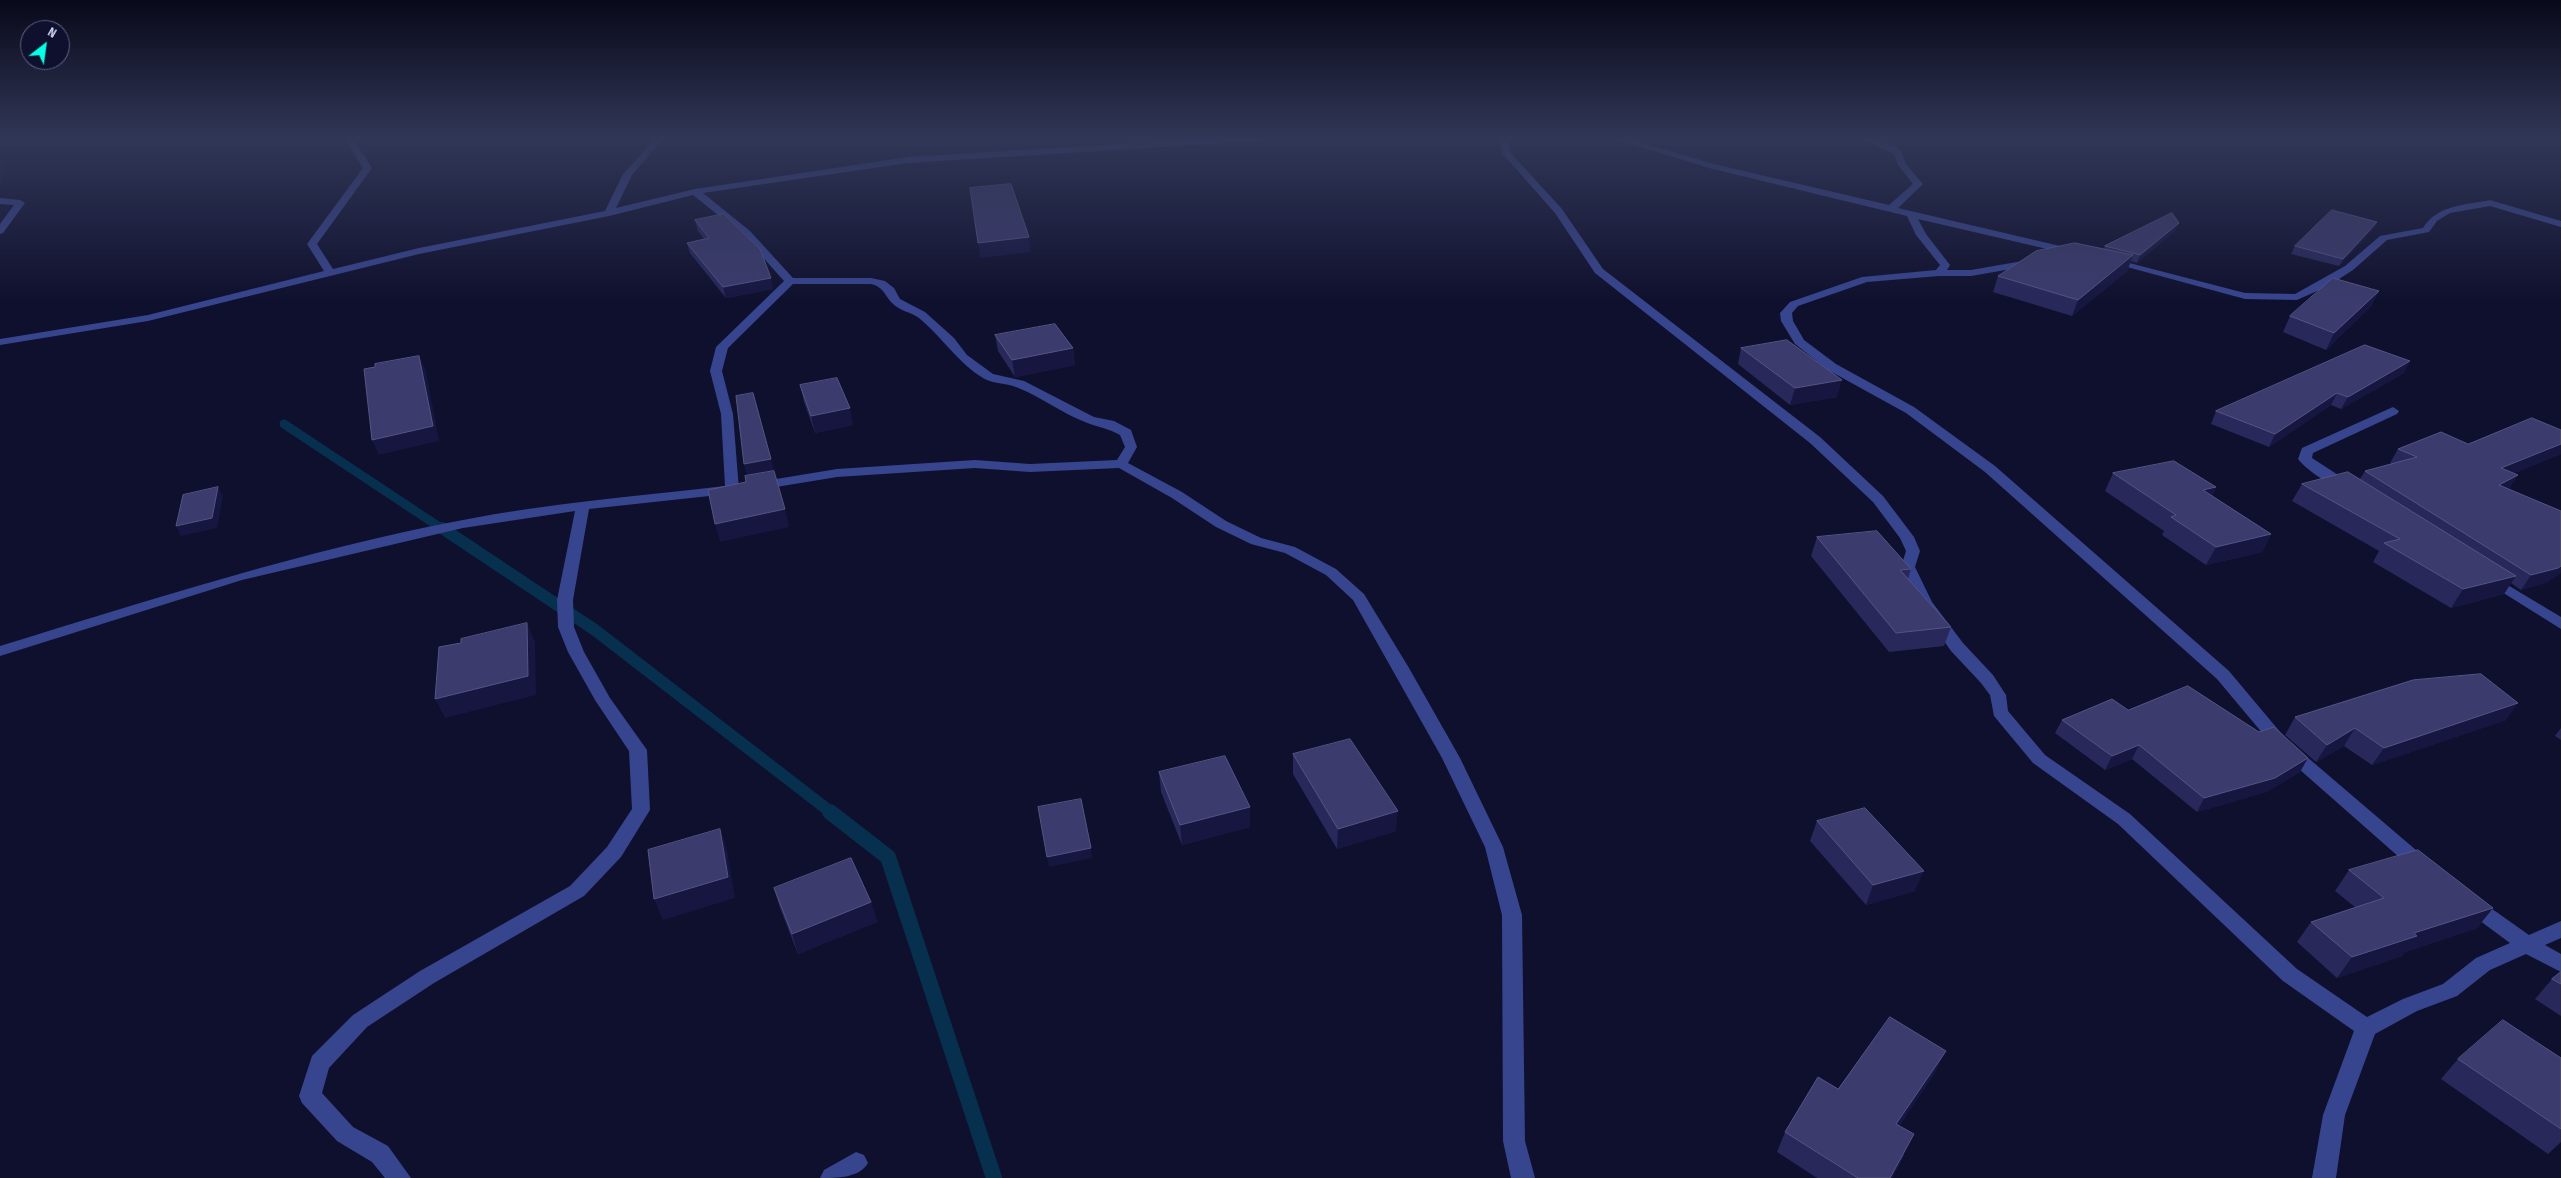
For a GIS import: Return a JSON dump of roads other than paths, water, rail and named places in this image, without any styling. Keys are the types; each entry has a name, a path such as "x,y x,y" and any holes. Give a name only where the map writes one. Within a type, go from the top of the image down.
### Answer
{"street":[{"path":"331,274 312,244 350,193"},
{"path":"609,212 619,193"},
{"path":"0,342 148,318 419,251 609,212 691,193"},
{"path":"696,193 728,217 772,257 790,281"},
{"path":"1543,193 1559,211 1599,271 1815,440 1878,499 1907,537 1913,551 1908,567 1925,603 1958,647 1987,678 1998,695 2000,712 2039,759 2124,819 2290,975 2366,1028"},
{"path":"1824,193 2077,253 1988,270 1866,279 1794,304 1786,313 1787,321 1799,342 1832,367 1910,410 1990,469 2223,675 2280,743 2437,879"},
{"path":"1891,209 1908,193"},
{"path":"0,201 20,203 0,231"},
{"path":"2099,258 2245,296 2296,297 2340,274 2384,238 2426,230 2433,219 2447,211 2490,204 2561,224"},
{"path":"1911,214 1921,236 1945,265 1939,273"},
{"path":"732,490 727,414 716,371 722,347 790,281 871,281 881,283 890,290 904,308 921,314 937,327 963,357 989,377 1020,384 1090,420 1110,424 1126,433 1131,447 1121,464"},
{"path":"2360,495 2313,467 2305,459 2307,451 2393,411"},
{"path":"0,651 238,577 463,524 583,506 732,490 837,473 975,464 1030,468 1121,464 1177,495 1221,524 1256,541 1290,550 1331,572 1359,597 1401,668 1451,758 1494,848 1512,915 1514,1141 1523,1178"},
{"path":"399,1178 380,1154 345,1134 310,1096 320,1063 360,1021 427,977 577,890 614,852 641,810 638,750 603,700 576,652 566,627 565,600 583,506"},
{"path":"2483,573 2561,624"},
{"path":"2460,897 2527,944 2561,964"},
{"path":"2324,1178 2334,1115 2366,1028 2410,1005 2450,990 2483,964 2561,928"},
{"path":"832,1178 856,1163"}],"waterway":[{"path":"284,424 444,530"},
{"path":"442,528 595,630 832,813"},
{"path":"830,812 888,857 994,1178"}]}
